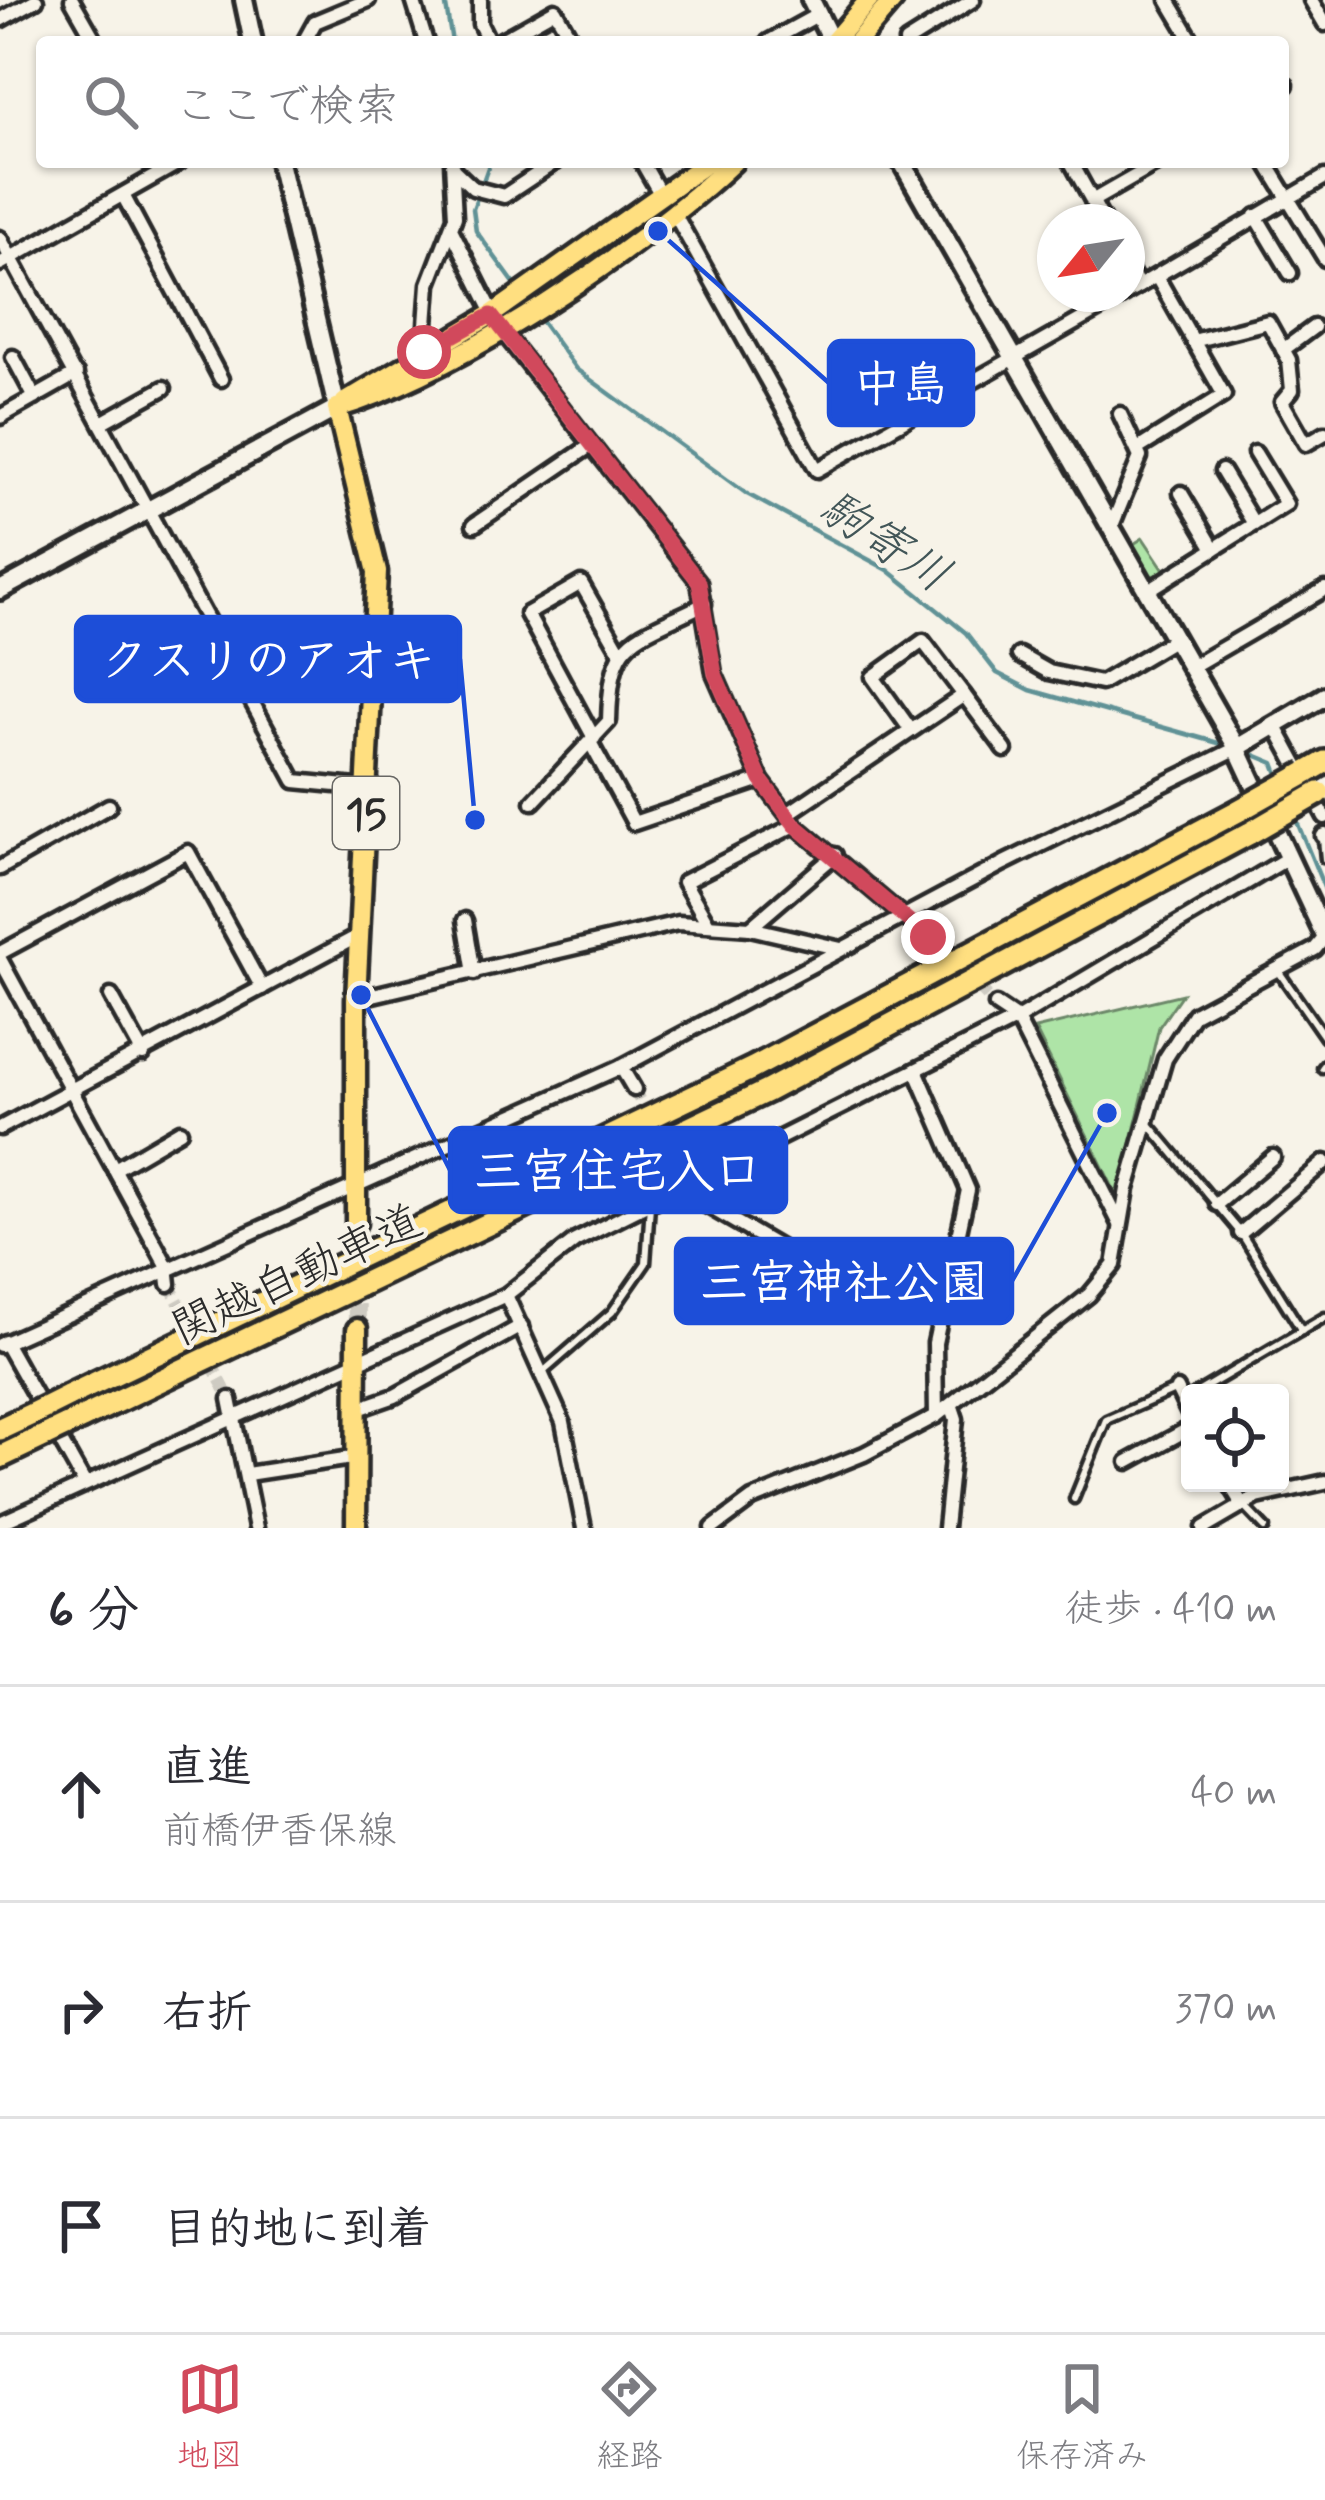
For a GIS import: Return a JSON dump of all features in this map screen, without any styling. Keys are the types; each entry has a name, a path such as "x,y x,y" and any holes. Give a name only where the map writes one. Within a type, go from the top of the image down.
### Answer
{"highway":[{"name":"関越自動車道","path":"0,1429 772,1058 1316,767"},
{"name":"関越自動車道","path":"0,1457 786,1081 1322,792"}],"main road":[{"path":"838,36 869,0"},
{"path":"862,36 893,0"},
{"path":"539,294 700,168"},
{"path":"337,408 382,394 670,214 726,168"},
{"path":"337,408 424,352 496,323"},
{"name":"15","path":"337,408 377,572 356,1000 356,1223"},
{"path":"356,1528 357,1329"}],"street":[{"path":"0,20 36,0"},
{"path":"72,0 93,36"},
{"path":"244,0 252,36"},
{"path":"307,36 315,22 368,0"},
{"path":"413,0 424,36"},
{"path":"480,0 480,24 489,36"},
{"path":"916,36 973,0"},
{"path":"1168,0 1189,36"},
{"path":"1311,0 1325,24"},
{"path":"776,36 815,7 830,36"},
{"path":"505,36 555,10 570,36"},
{"path":"6,261 165,168"},
{"path":"0,590 337,408 280,168"},
{"path":"424,352 429,284 452,231 452,168"},
{"path":"455,168 473,188 504,196 547,168"},
{"path":"645,168 662,198"},
{"path":"720,1526 752,1499 864,1454 937,1416 1090,1295 1114,1264 1165,1059 1179,1031 1194,1014 1277,970 1325,936 1237,748 905,168"},
{"path":"1078,168 1094,204"},
{"path":"1092,201 1150,168"},
{"path":"1270,168 1325,259"},
{"path":"1145,283 1325,177"},
{"path":"123,195 221,379"},
{"path":"1256,216 1291,273"},
{"path":"679,220 817,470 1093,312"},
{"path":"452,231 496,323 699,582 715,674 761,780 792,819 928,937"},
{"path":"0,238 6,261 151,508 295,781 368,788"},
{"path":"1111,528 1139,448 1224,395 1156,277"},
{"path":"1193,341 1268,322 1283,350 1292,390 1282,402 1306,444 1325,433"},
{"path":"1283,350 1314,327"},
{"path":"13,358 35,398"},
{"path":"2,423 76,374"},
{"path":"103,422 164,388"},
{"path":"1120,415 1139,448"},
{"path":"474,525 590,446"},
{"path":"1148,591 1286,504 1256,453"},
{"path":"1222,471 1254,524"},
{"path":"1181,494 1214,549"},
{"path":"621,653 581,583 527,614 634,823 761,780"},
{"path":"1191,668 1325,590"},
{"path":"533,802 609,721 610,667 629,643 704,604"},
{"path":"1019,655 1049,673 1100,683 1174,639"},
{"path":"910,729 873,677 923,640 1005,750"},
{"path":"706,922 684,882 792,819 910,729 964,695"},
{"path":"85,1484 3,1343 621,1067 1237,748 1325,696"},
{"path":"1275,725 1325,817"},
{"path":"0,868 109,806"},
{"path":"169,1284 167,1266 0,956 188,852 262,988"},
{"path":"751,928 835,855"},
{"path":"0,1523 238,1420 506,1295 575,1241 682,1192 1017,1019 1288,858"},
{"path":"465,920 474,973"},
{"path":"356,1000 678,923 751,928 842,950"},
{"path":"0,1128 360,935"},
{"path":"111,997 142,1054"},
{"path":"996,1005 1017,1019 1121,1225"},
{"path":"621,1067 634,1089"},
{"path":"916,1070 968,1190 934,1343 937,1416"},
{"path":"115,1169 180,1131"},
{"path":"1217,1204 1273,1156"},
{"path":"1241,1233 1325,1162"},
{"path":"674,1169 682,1192 780,1248 812,1292"},
{"path":"506,1295 568,1438 584,1528"},
{"path":"358,1409 395,1396 521,1326"},
{"path":"230,1399 238,1420 256,1528"},
{"path":"945,1528 956,1420 952,1406"},
{"path":"1128,1462 1181,1433"},
{"path":"247,1474 359,1457"},
{"path":"1204,1528 1242,1504 1325,1481"},
{"path":"1235,1492 1242,1504"}],"lane":[{"path":"1324,836 1325,859"},
{"path":"1277,970 1325,1038"},
{"path":"1148,1123 1241,1233 1302,1331"},
{"path":"542,1372 612,1312 646,1263 650,1205"},
{"path":"1206,1384 1325,1317"},
{"path":"1074,1499 1106,1420 1181,1397"},
{"path":"1242,1504 1265,1528"}],"green space":[{"path":"1143,538 1169,577 1145,587 1124,550"},
{"path":"1182,994 1159,1027 1118,1198 1035,1029"}],"waterway":[{"name":"駒寄川","path":"445,0 451,36"},
{"name":"駒寄川","path":"488,168 473,209 476,231 519,290"},
{"name":"駒寄川","path":"536,314 576,369 747,494 888,570 966,633 997,673 1030,690 1229,746"},
{"name":"駒寄川","path":"1245,751 1274,763 1280,779"},
{"name":"駒寄川","path":"1295,817 1325,890"}],"tunnel":[{"path":"928,937 996,1005"},
{"path":"634,1089 674,1169"},
{"path":"356,1223 357,1329"},
{"path":"169,1284 230,1399"}],"place":[{"name":"中島","path":"658,231"},
{"name":"クスリのアオキ","path":"475,820"},
{"name":"三宮住宅入口","path":"361,995"},
{"name":"三宮神社公園","path":"1107,1113"}],"route":[{"path":"424,352 491,315 699,582 715,674 731,721 761,780 795,825 928,937"}]}
